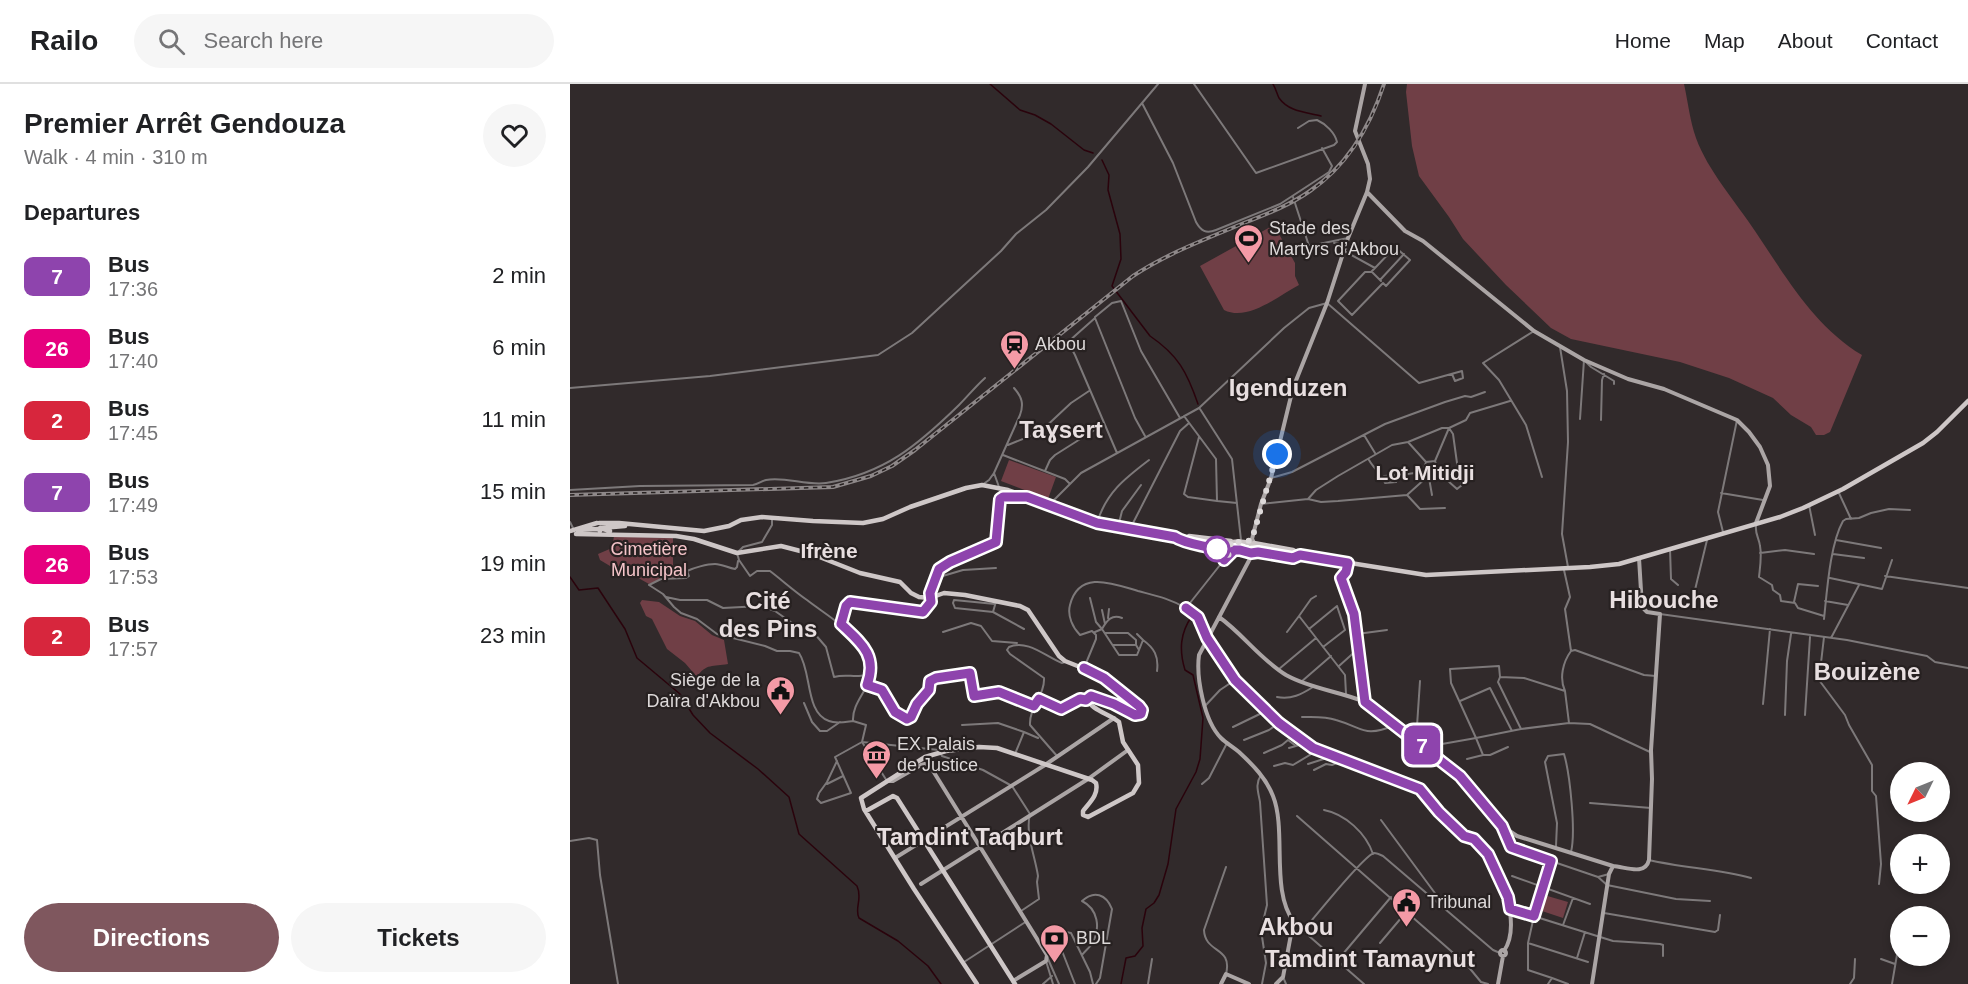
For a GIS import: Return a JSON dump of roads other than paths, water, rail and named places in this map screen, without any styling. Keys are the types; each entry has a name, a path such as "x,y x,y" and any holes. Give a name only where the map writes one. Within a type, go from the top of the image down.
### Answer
{"main road":[{"path":"1262,549 1426,575 1619,564 1780,517 1809,505 1923,443 1968,401"},
{"path":"573,532 634,525 704,531 752,518 873,522 966,488 982,485 1027,497 1097,523 1224,544"},
{"path":"597,528 605,533 685,537 737,553 781,546 812,554 860,573 900,582 911,593 919,597 930,598 944,593 1020,606 1028,610 1065,662 1104,678 1139,706 1142,712 1139,716 1093,696 1086,700 1121,725 1121,740 1138,765 1140,775 1136,789 1126,797 1088,817 1083,815 1083,810 1097,790 1096,783 997,748 979,747 940,751 923,758 861,798 861,803 895,858 976,984"},
{"path":"573,532 597,528 634,534"},
{"path":"1175,537 1183,535 1241,543 1251,542 1293,550 1300,555"},
{"path":"1175,537 1182,541 1231,551 1242,550 1293,558 1300,555"},
{"path":"1231,541 1231,551"},
{"path":"1251,542 1257,547 1253,553"},
{"path":"866,811 892,796 897,798 1014,982"}],"street":[{"path":"570,388 710,376 878,355 912,333 1002,251 1016,234 1046,210 1088,167 1158,84"},
{"path":"1194,84 1256,173 1334,145 1337,140 1324,123 1317,120 1312,120 1298,128"},
{"path":"1251,542 1271,478 1290,398 1367,192 1370,179 1368,164 1355,131 1365,84"},
{"path":"1142,103 1173,163 1196,222 1202,231 1216,230 1293,197 1332,169 1322,148"},
{"path":"1367,192 1405,231 1423,241 1534,332 1584,360 1629,379 1664,389 1737,420 1749,432 1766,458 1770,482 1756,523 1755,533 1760,543 1759,577 1773,586 1773,590 1780,595 1781,601 1794,602"},
{"path":"1293,197 1310,247 1348,238"},
{"path":"1331,242 1346,245"},
{"path":"1371,272 1395,247 1410,260 1386,286 1383,283 1380,280 1371,272 1365,272 1338,301 1352,315 1383,283"},
{"path":"1344,251 1375,268"},
{"path":"1380,280 1404,254"},
{"path":"1117,453 1068,342 1112,303 1121,301 1141,351 1179,418"},
{"path":"1327,303 1419,383 1452,374"},
{"path":"1048,506 1081,473 1199,408 1284,328 1309,308 1327,303"},
{"path":"1095,318 1126,397 1145,436"},
{"path":"1534,332 1483,363 1499,380 1526,425 1542,477"},
{"path":"1560,346 1567,391 1568,435 1562,527 1570,597 1565,609 1571,651 1563,670 1562,688 1569,723"},
{"path":"1584,360 1614,381 1614,384"},
{"path":"1580,419 1584,360"},
{"path":"1601,420 1604,374"},
{"path":"570,490 640,486 753,485 768,480 819,483 862,475 890,463 915,445 960,405 985,378"},
{"path":"982,485 994,473 1023,407 1014,388"},
{"path":"1007,445 1040,432 1071,403 1089,391"},
{"path":"1271,478 1292,472 1385,424 1445,402 1485,392"},
{"path":"1308,499 1316,490 1392,445 1407,442 1442,428 1449,428 1466,420 1470,413 1510,401"},
{"path":"1199,408 1232,459 1241,543"},
{"path":"1184,416 1216,459 1217,501"},
{"path":"1723,533 1718,512 1737,420"},
{"path":"1130,530 1180,431 1189,423"},
{"path":"1045,471 1055,455 1104,424"},
{"path":"1449,428 1453,434 1462,485 1457,489 1438,473 1435,461 1449,428"},
{"path":"1364,435 1375,454"},
{"path":"1199,436 1184,494 1188,497 1237,503"},
{"path":"1407,442 1426,462"},
{"path":"1003,455 1065,479 1069,483"},
{"path":"1369,459 1373,467 1383,476 1385,483 1396,482 1399,475"},
{"path":"1097,523 1105,502 1116,487 1149,460"},
{"path":"1426,462 1435,461"},
{"path":"1423,472 1426,462"},
{"path":"1383,476 1423,472"},
{"path":"1423,472 1428,478 1432,495"},
{"path":"994,473 999,488"},
{"path":"1261,504 1308,499 1321,502 1407,495 1438,473"},
{"path":"1118,527 1122,511 1141,485"},
{"path":"1837,491 1851,519"},
{"path":"1721,493 1763,500"},
{"path":"1407,495 1420,509 1444,508"},
{"path":"841,624 846,606 850,602 923,612 931,602 930,598 939,569 996,542 1001,498 1027,497"},
{"path":"1809,505 1815,535"},
{"path":"1818,586 1797,584 1794,602 1798,608 1824,617 1835,540 1843,521 1889,509 1910,510"},
{"path":"772,518 772,525 762,542 743,547 737,553 739,560 750,576 760,570 770,572 841,624 866,650 872,672 855,707 853,721"},
{"path":"570,522 573,532"},
{"path":"1231,541 1240,536"},
{"path":"1708,537 1694,594 1710,598"},
{"path":"1835,540 1881,549"},
{"path":"1202,544 1222,551 1224,560"},
{"path":"1670,549 1671,579 1678,585"},
{"path":"1242,550 1246,563"},
{"path":"1760,553 1785,550 1815,554"},
{"path":"1186,608 1231,551"},
{"path":"1253,553 1199,655 1197,668 1205,706 1212,725 1220,737 1261,775 1274,798 1278,815 1285,906 1288,915 1294,922 1299,922 1301,928 1364,984"},
{"path":"1833,554 1864,558"},
{"path":"1639,558 1642,607 1647,612 1831,638 1927,656 1935,662 1968,668"},
{"path":"739,560 735,569 715,564 708,565 689,569 687,571 689,576 686,578 661,579 650,585 659,590 681,613 722,636 738,638 777,651 799,653 804,662 815,710 830,722 853,721 866,725 862,742 887,782 893,782 921,765 928,765 1045,949"},
{"path":"1830,578 1882,589 1892,560"},
{"path":"1348,563 1346,572 1341,578 1354,614 1365,702"},
{"path":"936,578 963,570 996,568"},
{"path":"1885,576 1968,588"},
{"path":"1122,618 1118,614 1094,633 1092,631 1080,635 1073,626 1069,611 1073,597 1078,590 1094,582 1114,583 1159,595 1186,608 1198,617 1207,638 1235,680 1279,723 1318,750 1420,789 1439,812 1464,836 1474,839 1488,854 1508,897 1510,909 1510,933 1502,953 1498,984"},
{"path":"1831,638 1859,585"},
{"path":"1287,632 1311,599 1316,596"},
{"path":"666,597 680,600 707,600 723,608 767,607 795,625 814,633 826,647 834,677 845,675 863,677 872,672"},
{"path":"1090,598 1096,622 1119,655 1137,655 1143,640"},
{"path":"993,612 997,602 954,600 953,603 955,608 993,612 1024,629"},
{"path":"1825,601 1848,605"},
{"path":"1309,629 1337,606 1345,630 1323,647"},
{"path":"1108,620 1109,609"},
{"path":"1102,610 1105,624"},
{"path":"1220,617 1266,661 1278,669 1313,687 1346,694 1365,702 1460,776 1502,826 1517,836 1613,866 1639,870 1648,866 1649,860 1651,753 1660,614"},
{"path":"1299,616 1345,675 1346,694"},
{"path":"944,632 971,622 981,626 992,641 1019,644 1035,649 1062,663 1065,662"},
{"path":"1201,626 1211,630"},
{"path":"1763,704 1770,629"},
{"path":"1357,634 1387,630"},
{"path":"1084,668 1095,643 1094,633"},
{"path":"1105,633 1128,633 1136,640 1139,650"},
{"path":"1785,714 1787,661 1791,633"},
{"path":"1137,634 1155,651 1157,670"},
{"path":"1805,715 1810,636"},
{"path":"1278,669 1316,638"},
{"path":"1824,638 1820,680 1845,715 1872,765 1872,791 1876,795 1880,835 1879,884"},
{"path":"1019,644 1009,646 1007,650 1044,678 1030,724 1057,756"},
{"path":"1113,645 1136,645"},
{"path":"1339,666 1359,648"},
{"path":"1571,651 1575,650 1644,675 1656,676"},
{"path":"1301,682 1331,657"},
{"path":"1484,755 1451,683 1450,669 1498,666 1500,677 1498,682 1521,729"},
{"path":"867,685 882,690 895,712 907,719 911,717 917,704 929,690 930,681 970,673 974,696 999,692 1034,706"},
{"path":"1500,677 1524,678 1564,691"},
{"path":"1205,706 1220,690 1235,680"},
{"path":"1416,741 1420,681"},
{"path":"1277,697 1298,696 1313,687"},
{"path":"1459,701 1490,688 1512,731"},
{"path":"1039,699 1061,709 1080,699 1086,700"},
{"path":"804,703 812,722 820,731 827,731 840,722"},
{"path":"1233,727 1266,711"},
{"path":"1302,717 1334,719 1367,732 1381,731 1395,725"},
{"path":"895,858 1045,765 1114,718"},
{"path":"962,725 998,723 1040,738"},
{"path":"1244,740 1269,730 1279,723"},
{"path":"1424,747 1521,729 1569,723 1590,724 1651,753"},
{"path":"1015,754 1023,732"},
{"path":"1264,753 1288,740 1296,746"},
{"path":"837,760 850,793 821,803 817,797 825,786 837,760 835,757 862,742 940,751 942,756 983,770 1012,786 1030,814 1028,820 1037,869 1039,899 1021,911"},
{"path":"1202,784 1210,776 1227,743"},
{"path":"1289,748 1306,743"},
{"path":"1467,759 1490,755 1508,747"},
{"path":"921,884 1088,779 1128,750"},
{"path":"1274,766 1285,763 1293,765 1318,750"},
{"path":"1556,847 1557,823 1545,762 1548,756 1564,754 1573,820 1571,852"},
{"path":"1308,764 1333,756"},
{"path":"1314,770 1342,760"},
{"path":"825,786 844,775"},
{"path":"1261,775 1257,781 1257,787 1267,905 1261,930 1266,963 1262,984"},
{"path":"1590,803 1651,808"},
{"path":"1324,810 1339,815 1358,830 1367,839 1373,854"},
{"path":"1297,816 1467,965 1480,983 1488,984"},
{"path":"1382,820 1442,906"},
{"path":"1502,826 1511,847 1598,877 1607,885 1676,899 1710,901"},
{"path":"570,841 589,838 597,840 600,875 618,984"},
{"path":"1373,854 1383,856 1493,950 1502,953"},
{"path":"1292,929 1297,932 1306,927 1357,867 1373,854"},
{"path":"1649,860 1669,865 1729,872 1751,878"},
{"path":"1551,861 1528,944 1528,970 1568,984"},
{"path":"1592,984 1607,885 1613,866"},
{"path":"1221,984 1228,965 1226,957 1204,939 1204,930 1226,867"},
{"path":"1598,877 1609,874"},
{"path":"1512,876 1590,904"},
{"path":"1053,984 1044,939 1065,931 1071,933 1094,984 1100,978 1112,909 1105,898 1097,895 1091,894 1082,901 1092,907 1097,922 1092,944 1082,955"},
{"path":"1337,961 1391,897"},
{"path":"1563,925 1573,898"},
{"path":"1510,909 1613,941 1660,944 1663,945 1663,956"},
{"path":"1380,944 1407,911"},
{"path":"1604,913 1715,932 1718,930 1720,915"},
{"path":"963,963 1027,921"},
{"path":"1286,984 1283,977 1291,926 1294,922"},
{"path":"1577,958 1585,932"},
{"path":"1055,933 1076,984"},
{"path":"1528,944 1588,962"},
{"path":"1014,982 1047,959"},
{"path":"1047,959 1059,984"},
{"path":"1148,984 1152,959"},
{"path":"1850,984 1854,978 1855,959"},
{"path":"1881,959 1890,962"},
{"path":"1892,984 1895,966"},
{"path":"1226,974 1250,984"},
{"path":"1044,984 1052,976"},
{"path":"1276,984 1283,977"},
{"path":"1548,984 1552,978"}],"waterway":[{"path":"990,84 1020,110 1051,124 1084,150 1093,153"},
{"path":"1273,84 1283,103 1298,111 1321,116"},
{"path":"1102,160 1109,175 1108,190 1120,234 1121,259 1112,286 1150,336 1175,357 1190,383 1198,404"},
{"path":"570,577 579,590 598,588 625,629 637,658 680,694 693,715 710,733 758,769 789,797 799,834 857,886 859,918 898,941 928,966 941,984"},
{"path":"1121,984 1126,958 1135,956 1143,946 1142,928 1146,909 1159,895 1168,864 1176,809 1196,772 1200,759 1203,718 1193,675 1185,670 1181,649 1183,635 1192,616"}],"tunnel":[{"path":"1224,544 1262,549"}],"railway":[{"path":"570,495 833,487 871,476 892,466 1133,276 1187,247 1270,213 1324,181 1356,144 1372,115 1384,84"}],"place":[{"name":"Stade des Martyrs d’Akbou","path":"1248,264"},
{"name":"Akbou","path":"1014,370"},
{"name":"Siège de la Daïra d'Akbou","path":"781,716"},
{"name":"EX Palais de Justice","path":"876,780"},
{"name":"Tribunal","path":"1406,928"},
{"name":"BDL","path":"1055,964"}],"district":[{"name":"Igenduzen","path":"1288,388"},
{"name":"Taɣsert","path":"1061,430"},
{"name":"Lot Mitidji","path":"1425,473"},
{"name":"Ifrène","path":"829,551"},
{"name":"Hibouche","path":"1664,600"},
{"name":"Cité des Pins","path":"768,615"},
{"name":"Bouizène","path":"1867,672"},
{"name":"Tamdint Taqburt","path":"970,837"},
{"name":"Akbou","path":"1296,927"},
{"name":"Tamdint Tamaynut","path":"1370,959"}],"park label":[{"name":"Cimetière Municipal","path":"649,559"}]}
